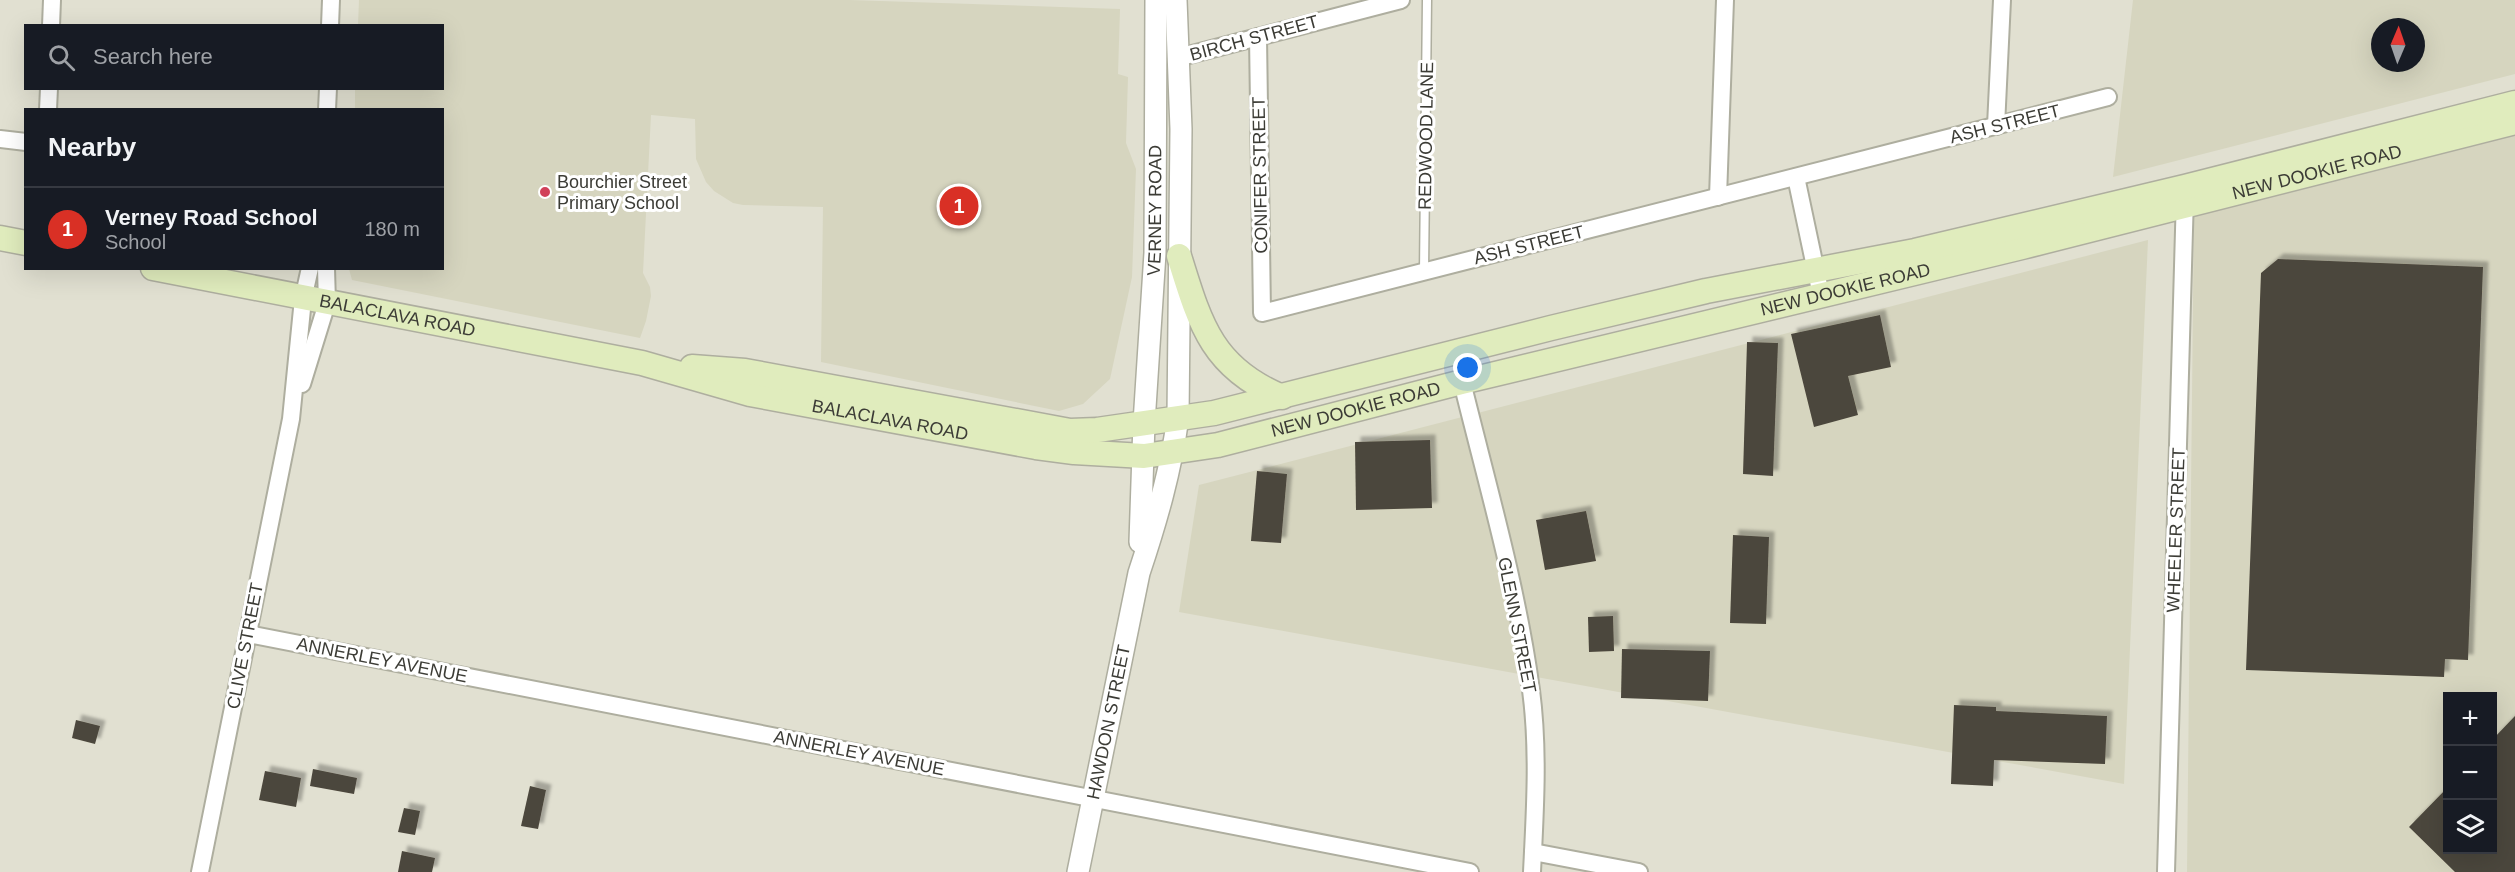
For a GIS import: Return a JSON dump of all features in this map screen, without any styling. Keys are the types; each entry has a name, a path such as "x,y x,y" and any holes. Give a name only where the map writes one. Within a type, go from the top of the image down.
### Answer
{"main road":[{"name":"NEW DOOKIE ROAD","path":"1174,451 1218,445 1462,382 1821,295 2185,197 2515,103"},
{"name":"NEW DOOKIE ROAD","path":"1178,417 1214,412 1282,397 1551,328 1814,269 2185,197 2515,122"},
{"path":"0,238 24,243"},
{"path":"1179,256 1198,310 1210,337 1223,358 1249,381 1282,397"},
{"name":"BALACLAVA ROAD","path":"163,270 642,363 750,394 990,439 1074,452 1144,456 1174,451"},
{"name":"BALACLAVA ROAD","path":"642,363 745,371 1070,431 1098,430 1178,417"}],"street":[{"path":"51,24 52,0"},
{"path":"330,24 331,0"},
{"name":"VERNEY ROAD","path":"1144,423 1155,253 1156,0"},
{"name":"VERNEY ROAD","path":"1176,0 1181,129 1178,417"},
{"name":"BIRCH STREET","path":"1177,58 1401,0"},
{"path":"1718,197 1725,0"},
{"path":"1996,126 2002,0"},
{"name":"CONIFER STREET","path":"1258,37 1262,313"},
{"path":"48,108 49,90"},
{"path":"327,108 328,90"},
{"name":"ASH STREET","path":"1262,313 2108,97"},
{"path":"0,139 24,142"},
{"path":"1796,177 1821,295"},
{"name":"WHEELER STREET","path":"2166,872 2185,197"},
{"name":"CLIVE STREET","path":"200,872 291,419 303,299 310,270"},
{"name":"CLIVE STREET","path":"291,419 327,303 326,270"},
{"name":"GLENN STREET","path":"1462,382 1515,597 1531,691 1537,774 1532,872"},
{"name":"HAWDON STREET","path":"1078,872 1138,573 1154,528 1174,451 1178,417"},
{"name":"HAWDON STREET","path":"1138,573 1144,423"},
{"name":"ANNERLEY AVENUE","path":"248,634 1470,872"},
{"path":"1533,852 1639,872"}],"lane":[{"name":"REDWOOD LANE","path":"1424,272 1427,0"}],"shaded area":[{"path":"359,0 850,0 1120,9 1118,74 1128,77 1126,143 1136,169 1132,277 1110,379 1083,404 1059,411 821,362 823,207 743,205 733,203 714,191 706,182 696,159 695,119 651,115 643,273 650,287 651,296 640,338 352,280 349,270 444,270 444,108 355,108 355,90 444,90 444,24 358,24"},
{"path":"2133,0 2515,0 2515,74 2113,177"},
{"path":"2515,130 2515,872 2187,872 2194,207"},
{"path":"2148,240 2124,784 1179,612 1199,485"}],"building":[{"path":"2278,259 2483,267 2468,660 2445,659 2444,677 2246,670 2261,273"},
{"path":"1880,315 1891,367 1848,376 1858,415 1814,427 1791,334"},
{"path":"1747,342 1778,343 1773,476 1743,474"},
{"path":"1430,440 1432,508 1356,510 1355,442"},
{"path":"1257,471 1287,474 1281,543 1251,541"},
{"path":"1586,511 1596,561 1545,570 1536,520"},
{"path":"1733,535 1769,537 1766,624 1730,623"},
{"path":"1613,616 1614,651 1589,652 1588,617"},
{"path":"1622,649 1710,651 1708,701 1621,698"},
{"path":"1954,705 1996,707 1996,711 2107,716 2105,764 1994,760 1993,786 1951,784"},
{"path":"2515,716 2515,872 2455,872 2409,827 2443,792 2443,854 2497,854 2497,735"},
{"path":"76,720 100,726 95,744 72,738"},
{"path":"313,769 357,778 354,794 310,786"},
{"path":"265,771 301,778 296,807 259,800"},
{"path":"530,786 546,790 538,829 521,826"},
{"path":"404,808 420,811 415,835 398,832"},
{"path":"402,851 435,858 432,872 398,872"}],"place":[{"name":"Bourchier Street Primary School","path":"545,192"},
{"name":"Verney Road School","path":"959,206"}]}
